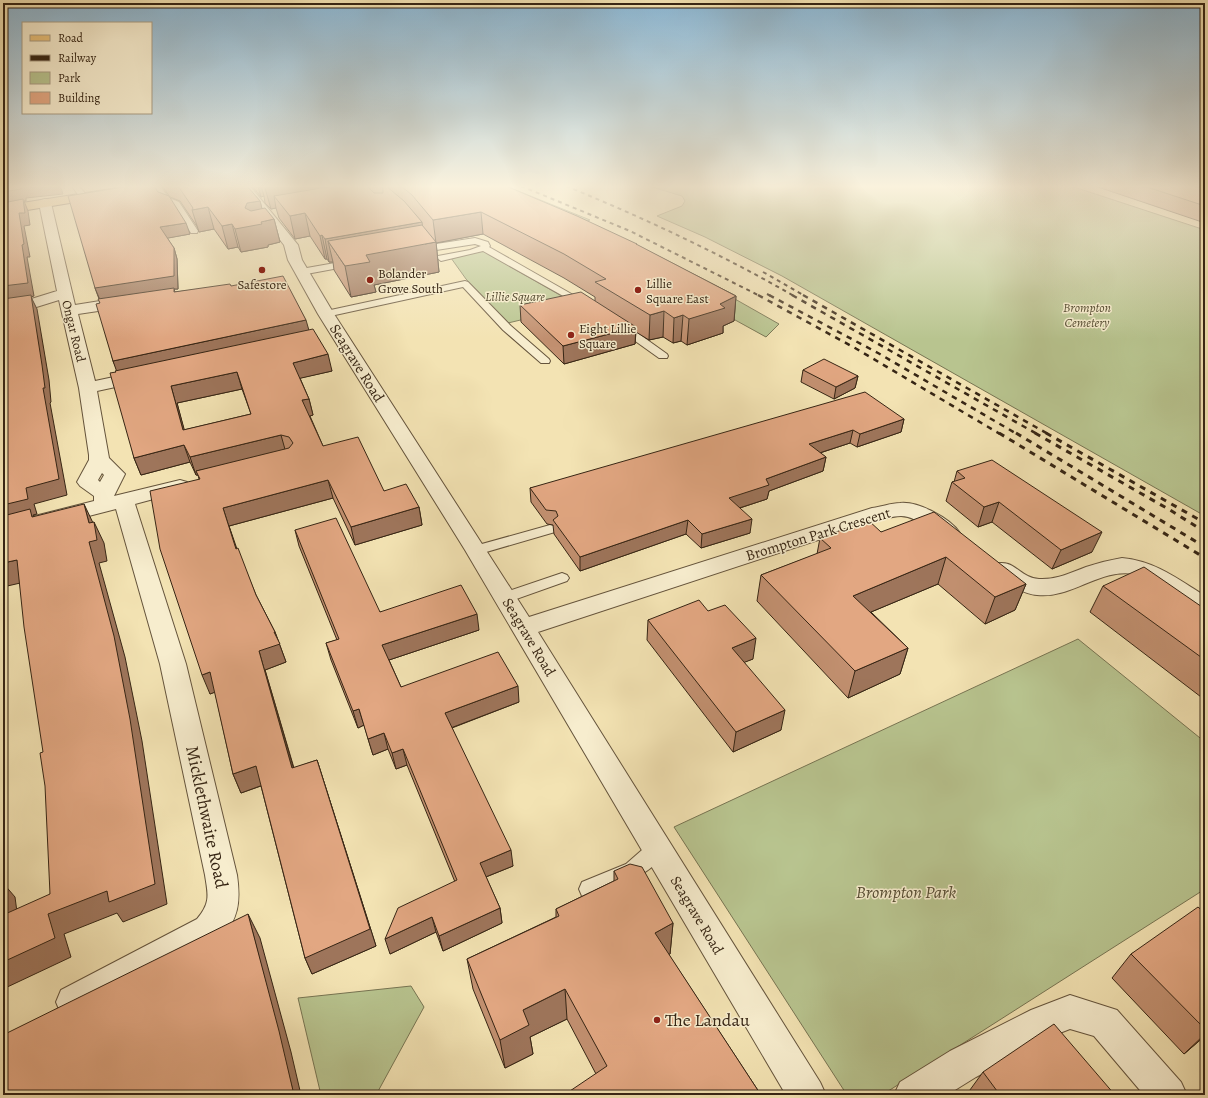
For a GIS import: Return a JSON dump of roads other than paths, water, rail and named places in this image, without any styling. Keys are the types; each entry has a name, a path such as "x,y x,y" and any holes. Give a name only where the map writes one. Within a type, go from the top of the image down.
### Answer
{"street":[{"name":"Ongar Road","path":"53,237 65,294 88,388 99,460 87,482 111,500"},
{"name":"Seagrave Road","path":"285,237 291,245 298,276 309,283 329,328 476,550 505,598 535,624 656,849 807,1095"},
{"path":"3,305 30,304 65,294"},
{"path":"69,311 141,300"},
{"path":"88,388 156,373"},
{"path":"3,531 111,500 201,481"},
{"name":"Micklethwaite Road","path":"51,1013 209,930 220,915 224,898 222,875 173,664 111,500"},
{"name":"Brompton Park Crescent","path":"535,624 872,515 901,509 922,514 966,545"},
{"path":"984,558 1022,584 1049,588 1111,567 1137,567 1149,572 1205,607"},
{"path":"914,1095 962,1064 1043,1022 1070,1012 1105,1022 1168,1095"}],"lane":[{"path":"412,252 432,245 475,241 485,244 486,246 484,248"},
{"path":"432,245 441,258 450,266"},
{"path":"441,258 484,248 566,293 595,311"},
{"path":"298,276 359,261"},
{"path":"329,328 465,284 507,328 545,361"},
{"path":"613,322 663,356"},
{"path":"476,550 550,529"},
{"path":"505,598 562,578"},
{"path":"589,889 633,870 656,849"}],"railway":[{"path":"642,237 758,295"},
{"path":"682,237 794,296"},
{"path":"763,272 805,296"},
{"path":"758,295 855,348 1000,434"},
{"path":"769,295 878,353 1017,434"},
{"path":"792,295 1037,434"},
{"path":"803,295 1048,434"},
{"path":"999,433 1205,558"},
{"path":"1016,433 1205,547"},
{"path":"1035,433 1170,510 1205,532"},
{"path":"1046,433 1205,523"}],"place":[{"name":"Safestore","path":"262,270"},
{"name":"Bolander Grove South","path":"370,280"},
{"name":"Lillie Square East","path":"638,290"},
{"name":"Eight Lillie Square","path":"571,335"},
{"name":"The Landau","path":"657,1020"}],"park label":[{"name":"Lillie Square","path":"515,296"},
{"name":"Brompton Cemetery","path":"1087,314"},
{"name":"Brompton Park","path":"906,892"}]}
